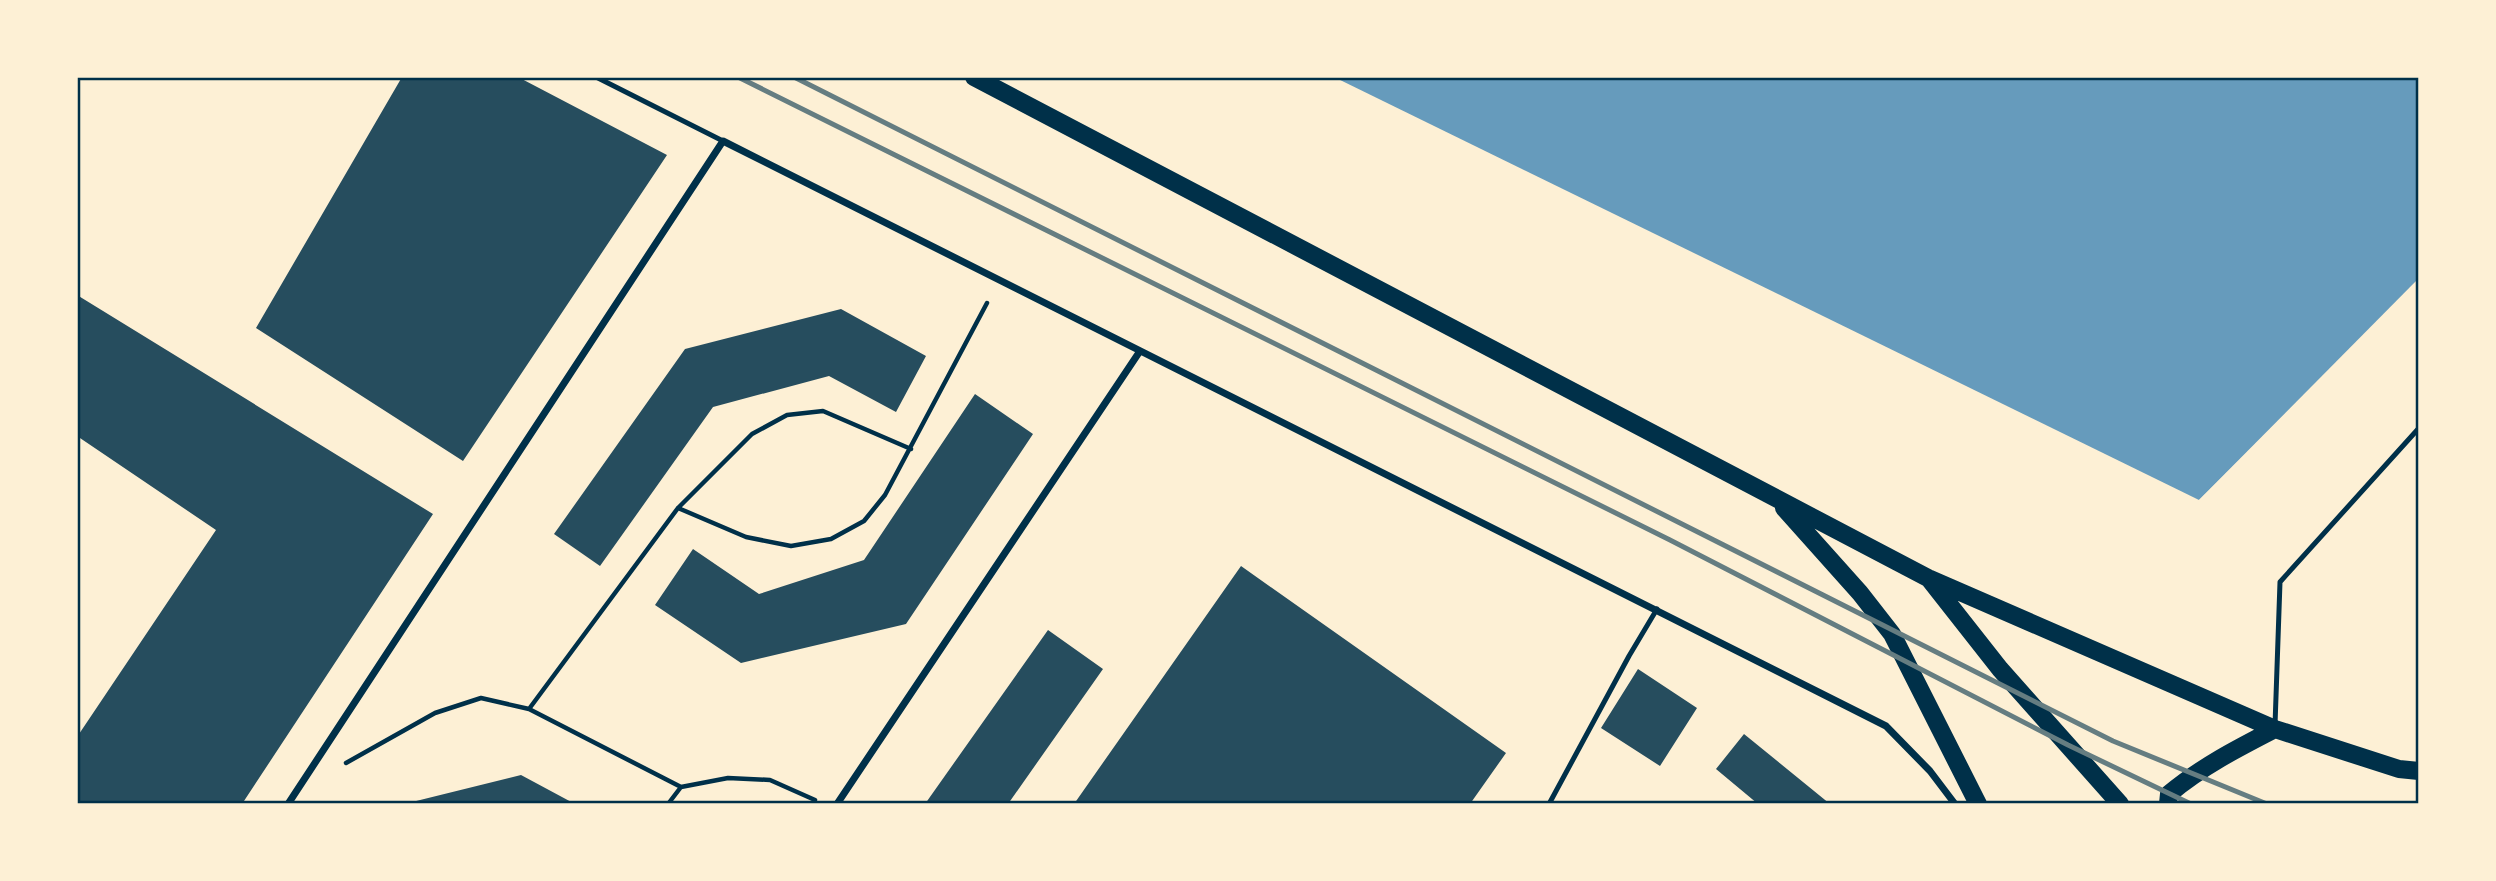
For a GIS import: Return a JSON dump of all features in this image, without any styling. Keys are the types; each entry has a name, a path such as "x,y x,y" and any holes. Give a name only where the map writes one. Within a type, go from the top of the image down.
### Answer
{"main road":[{"path":"974,77 1928,578 2275,729 2399,769 2419,771"},
{"path":"1777,500 1860,593 1892,634 1978,804"},
{"path":"1928,578 2000,669 2120,804"},
{"path":"2168,804 2169,794 2190,777 2237,748 2275,729"}],"street":[{"path":"288,804 723,141 1886,726 1930,771 1955,804"},
{"path":"837,804 1140,351"}],"lane":[{"path":"596,77 723,141"},
{"path":"2275,729 2280,582 2419,428"},
{"path":"1549,804 1657,609"}],"path":[{"path":"678,508 746,537 791,546 831,539 864,521 885,495 911,449 999,280"},
{"path":"529,709 678,508 752,434 787,415 823,411 911,449"},
{"path":"340,767 435,713 481,698 529,709 681,787 728,778 771,779 824,804"},
{"path":"668,804 681,787"}],"water":[{"path":"1334,77 2419,77 2419,278 2199,500"}],"pier":[{"path":"2419,283 2201,502 2199,500"}],"building":[{"path":"402,77 518,77 667,155 463,461 256,328"},
{"path":"77,295 433,514 242,804 77,804 77,737 216,530 77,436"},
{"path":"841,309 926,356 896,412 829,376 713,407 600,566 554,534 685,349"},
{"path":"975,394 1033,434 906,624 741,663 655,605 693,549 759,594 864,560"},
{"path":"1241,566 1506,753 1470,804 1074,804"},
{"path":"1048,630 1103,669 1008,804 925,804"},
{"path":"1638,669 1697,708 1660,766 1601,728"},
{"path":"1744,734 1830,804 1758,804 1716,769"},
{"path":"521,775 575,804 408,804 408,803"}],"railway":[{"path":"738,77 1670,540 2068,745 2191,804"},
{"path":"794,77 2113,741 2267,804"}]}
